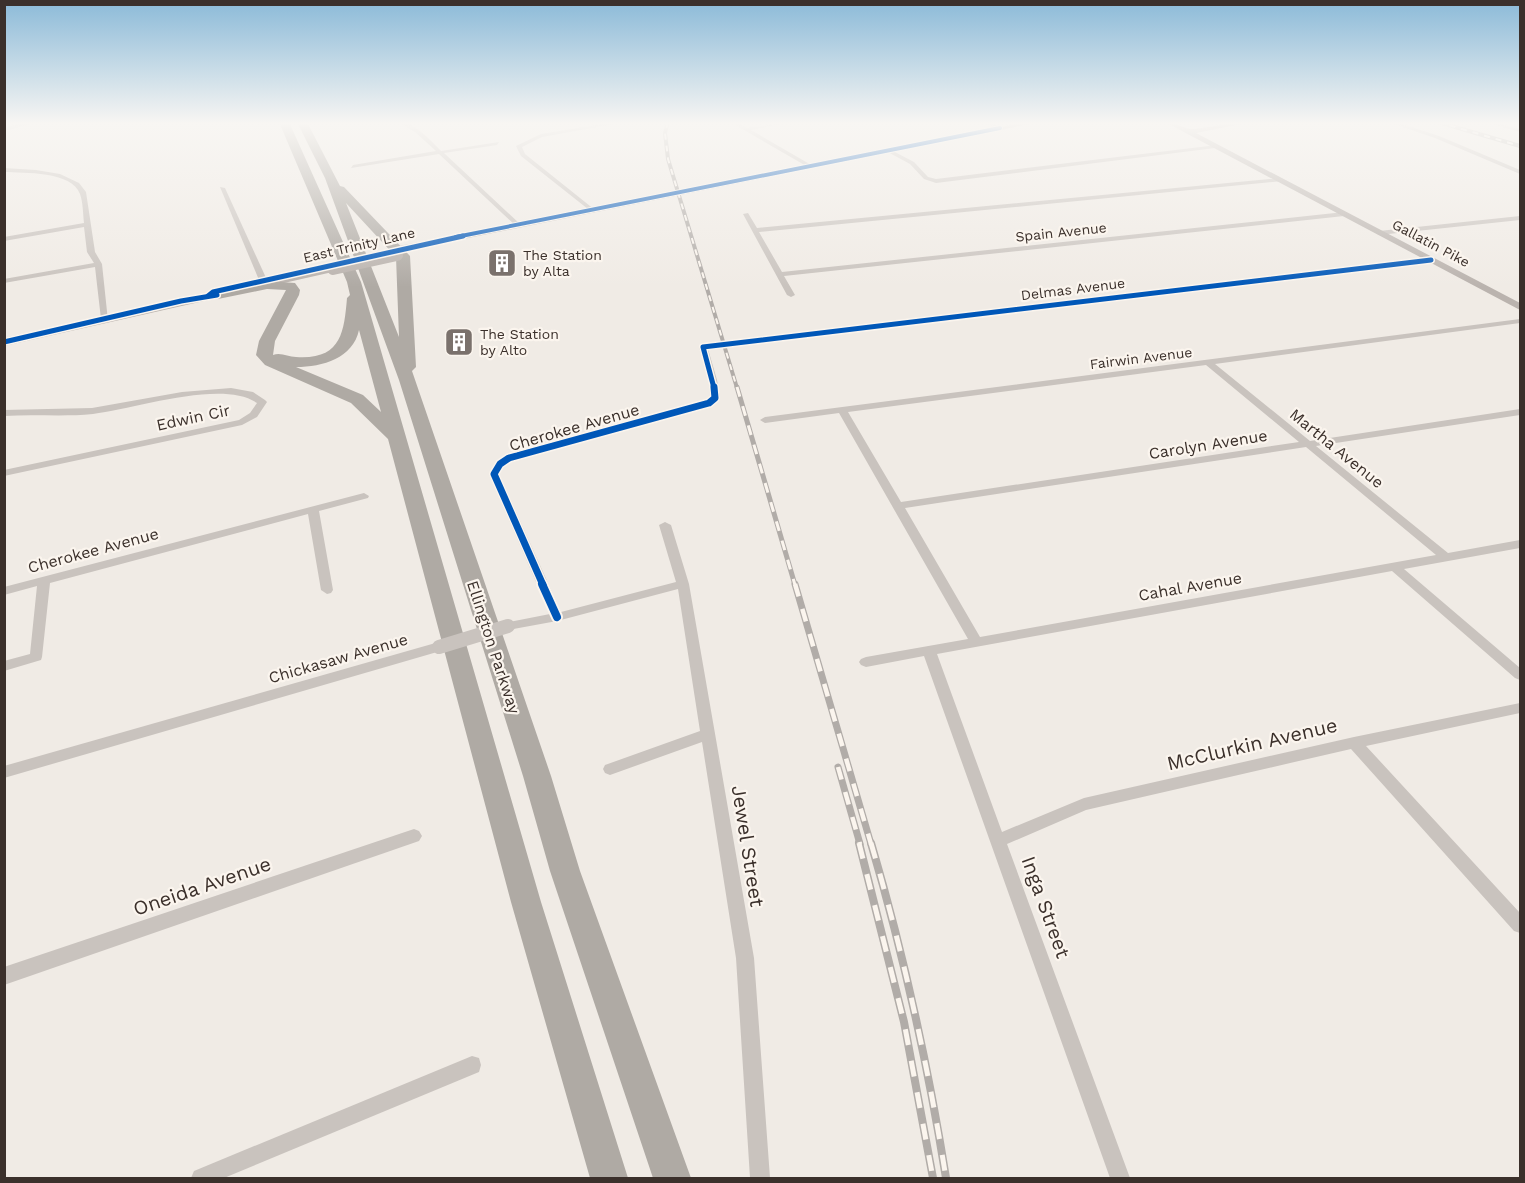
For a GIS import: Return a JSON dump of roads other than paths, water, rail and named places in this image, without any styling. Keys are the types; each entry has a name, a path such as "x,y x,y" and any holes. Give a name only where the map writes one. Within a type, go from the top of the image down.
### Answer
{"highway":[{"path":"308,177 354,282 526,902 609,1179"},
{"path":"331,178 404,261 408,346 407,380"},
{"name":"Ellington Parkway","path":"331,178 407,380 537,776 565,871 672,1179"},
{"path":"291,279 301,293 275,342 273,353 280,359 292,362 319,359 344,347 350,335 354,282"},
{"path":"213,296 291,279"},
{"path":"291,279 292,295 267,341 264,356 271,362 357,399 399,440"}],"main road":[{"name":"East Trinity Lane","path":"4,342 213,296 213,292 264,280 291,279 397,252 757,177"},
{"name":"Gallatin Pike","path":"1276,177 1521,307"}],"street":[{"path":"61,177 71,180 82,192 91,252 98,264 105,318"},
{"path":"466,177 519,226"},
{"path":"550,177 593,212"},
{"path":"927,177 936,181 966,177"},
{"path":"755,230 1281,180"},
{"path":"222,188 264,280"},
{"path":"746,214 791,295"},
{"name":"Spain Avenue","path":"780,273 1344,214"},
{"path":"1379,233 1521,218"},
{"path":"4,239 87,224"},
{"name":"Delmas Avenue","path":"718,344 1431,260"},
{"path":"4,281 98,264"},
{"name":"Fairwin Avenue","path":"765,420 1521,321"},
{"name":"Cherokee Avenue","path":"556,617 494,474 500,464 509,458 709,403 715,398 713,380 703,346 718,344"},
{"name":"Martha Avenue","path":"1208,362 1446,558"},
{"name":"Edwin Cir","path":"4,413 94,411 194,393 228,390 245,391 257,395 262,402 254,415 242,422 4,473"},
{"path":"842,410 976,641"},
{"name":"Carolyn Avenue","path":"899,506 1521,412"},
{"name":"Cherokee Avenue","path":"4,591 364,496"},
{"path":"313,509 327,590"},
{"name":"Jewel Street","path":"665,525 683,584 745,958 760,1179"},
{"name":"Cahal Avenue","path":"866,662 1521,544"},
{"path":"1395,567 1521,675"},
{"path":"4,666 36,657 44,580"},
{"name":"Chickasaw Avenue","path":"4,772 508,626 556,617 683,584"},
{"name":"Inga Street","path":"929,651 1120,1179"},
{"name":"McClurkin Avenue","path":"999,840 1083,804 1521,708"},
{"path":"610,769 708,734"},
{"path":"1354,743 1521,925"},
{"name":"Oneida Avenue","path":"4,976 414,836"},
{"path":"201,1179 472,1065"}],"railway":[{"path":"673,177 737,388"},
{"path":"737,387 795,585"},
{"path":"795,584 871,844"},
{"path":"838,767 860,844"},
{"path":"859,843 904,1022 933,1178"},
{"path":"871,843 914,1009 946,1178"}],"place":[{"name":"The Station by Alta","path":"502,263"},
{"name":"The Station by Alto","path":"459,342"}]}
